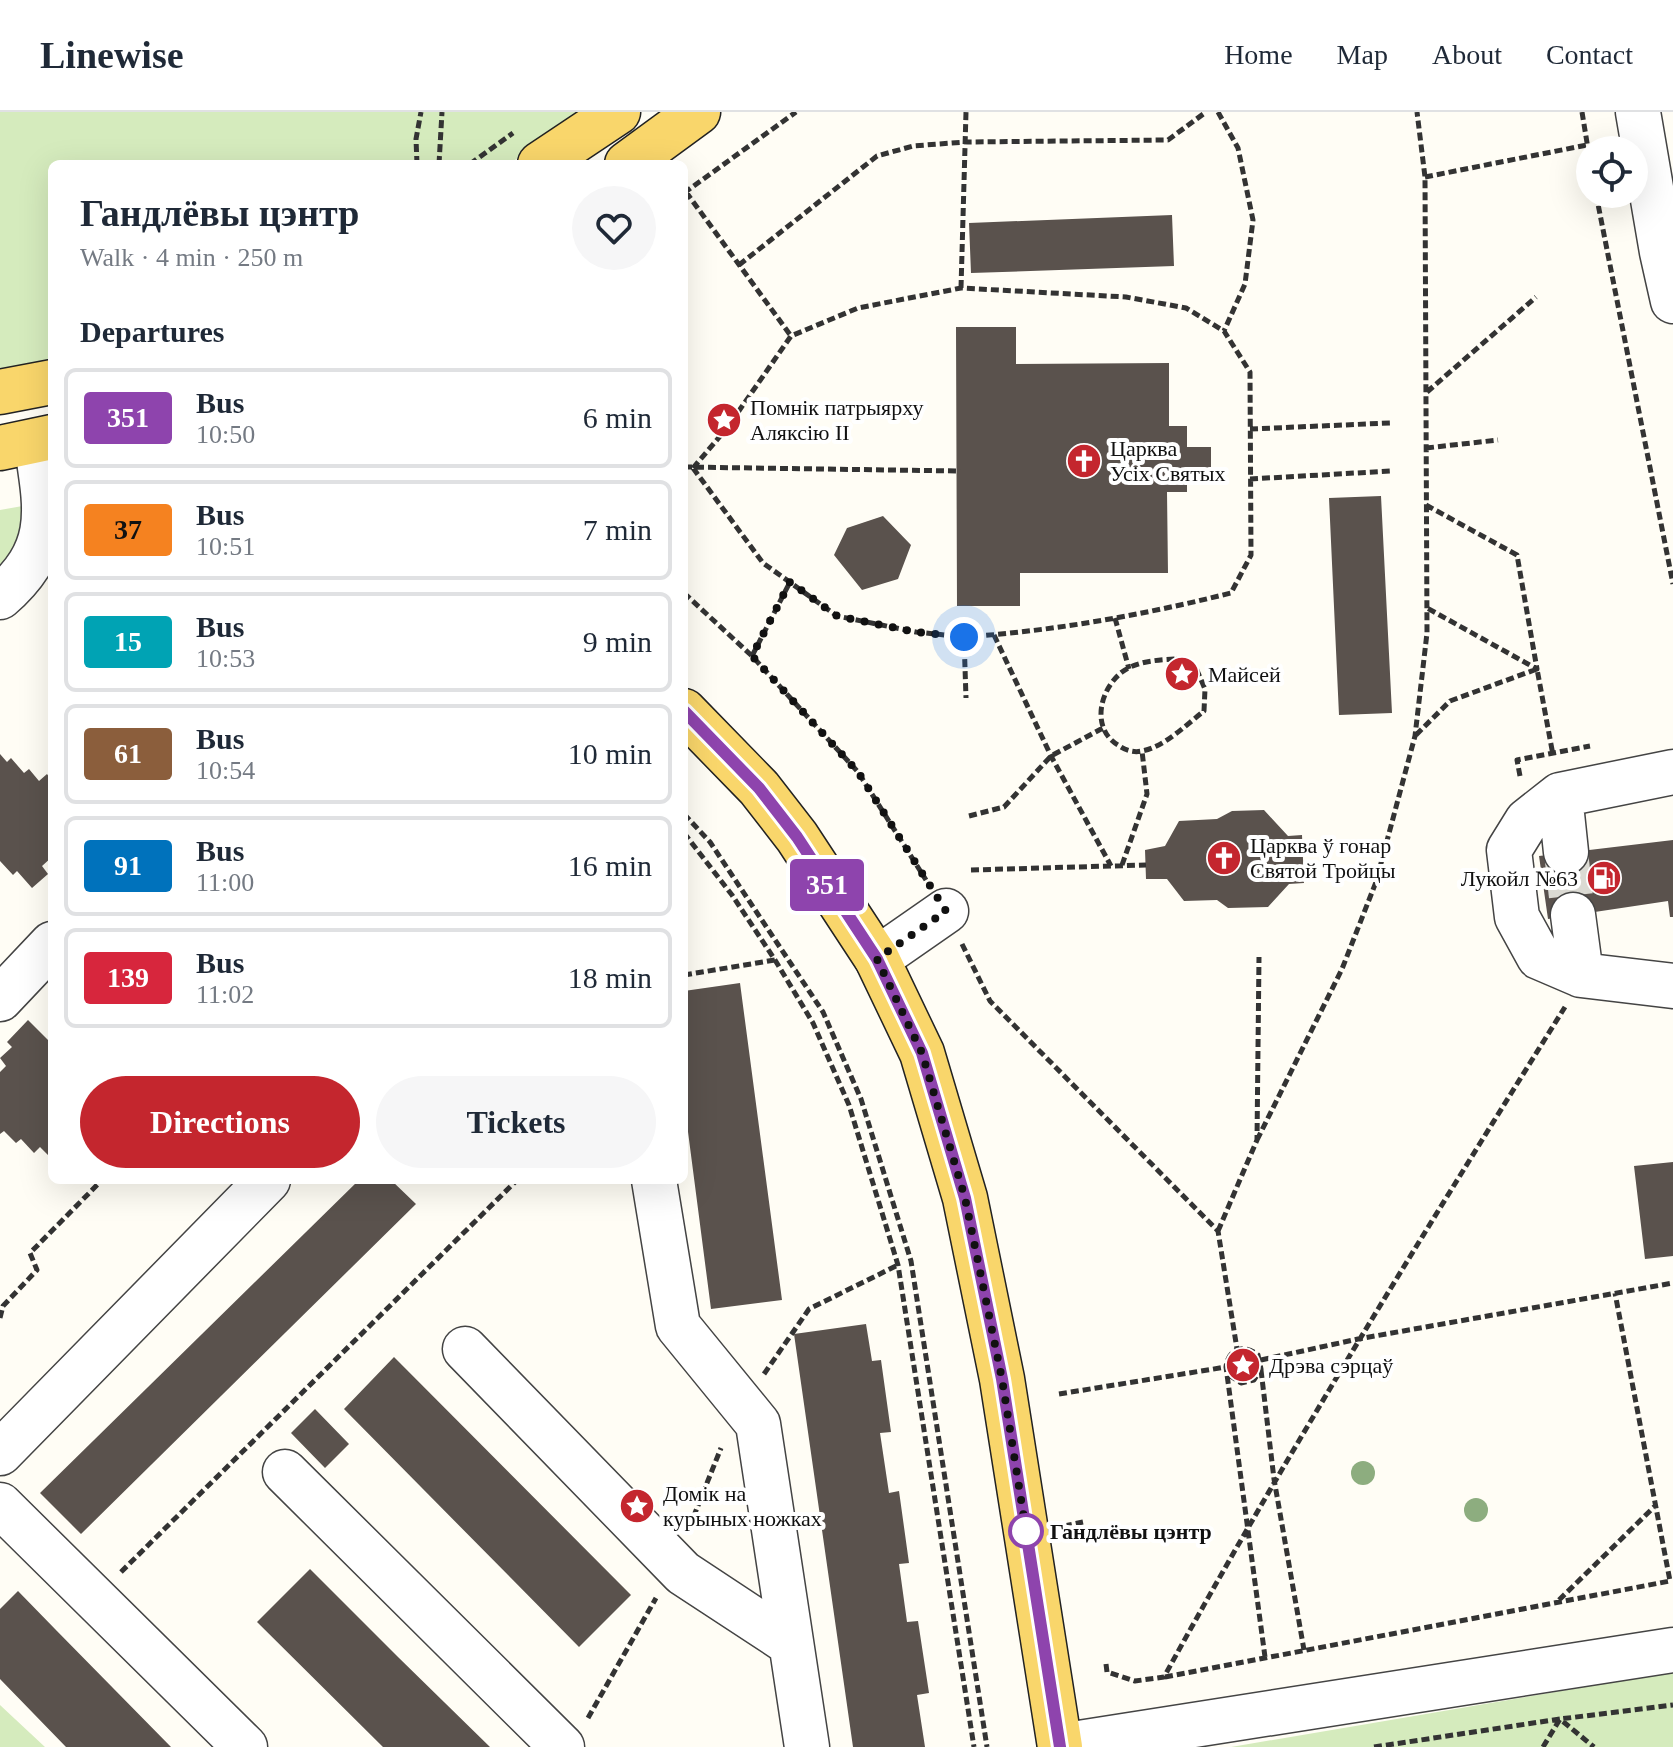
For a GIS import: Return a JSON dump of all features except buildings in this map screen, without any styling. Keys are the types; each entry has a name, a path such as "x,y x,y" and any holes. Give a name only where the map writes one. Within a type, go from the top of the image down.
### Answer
{"main road":[{"path":"529,147 618,112"},
{"path":"632,160 698,112"},
{"path":"0,392 48,383"},
{"path":"688,715 759,788 797,837 877,959 922,1053 965,1198 1002,1379 1060,1746"}],"street":[{"path":"1638,112 1673,301"},
{"path":"0,597 19,581 29,567 43,533 45,502 29,442"},
{"path":"1556,774 1673,772"},
{"path":"1556,774 1566,852"},
{"path":"1556,774 1509,850 1517,917 1539,957 1575,988 1673,986"},
{"path":"877,959 946,911"},
{"path":"1573,915 1575,988"},
{"path":"0,999 48,948"},
{"path":"0,1453 264,1184"},
{"path":"655,1184 678,1326 758,1424 807,1747"},
{"path":"465,1349 674,1564 791,1644"},
{"path":"285,1472 574,1734"},
{"path":"0,1505 245,1747"},
{"path":"1060,1746 1673,1650"}],"path":[{"path":"417,160 416,139 421,112"},
{"path":"439,160 442,112"},
{"path":"688,191 796,112"},
{"path":"961,288 966,112"},
{"path":"739,265 877,156 913,146 965,142 1168,140 1206,112"},
{"path":"1218,112 1238,148 1253,220 1245,284 1224,331"},
{"path":"1237,1349 1218,1231 1257,1140 1342,969 1376,882 1415,736 1427,633 1425,177 1417,112"},
{"path":"1582,112 1586,136"},
{"path":"484,160 529,147"},
{"path":"1425,177 1576,147"},
{"path":"688,197 791,336"},
{"path":"1599,208 1673,584"},
{"path":"961,288 1126,297 1186,308 1224,331 1250,372 1251,555 1231,593 1162,610 1030,633 964,637 916,632 837,616 763,563 693,468 727,428 791,336 858,308 961,288"},
{"path":"1426,393 1536,297"},
{"path":"1250,429 1390,423"},
{"path":"1426,448 1498,440"},
{"path":"688,467 960,471"},
{"path":"1250,479 1391,471"},
{"path":"1426,505 1517,555 1556,774"},
{"path":"752,656 790,582"},
{"path":"688,597 752,656 858,772 946,911 990,1001 1218,1231"},
{"path":"1427,608 1537,669"},
{"path":"1115,618 1129,669"},
{"path":"994,635 1051,756 1111,866"},
{"path":"964,637 966,698"},
{"path":"1175,659 1196,668 1205,689 1204,711 1170,737 1142,751 1127,751 1109,740 1099,720 1106,692 1123,671 1129,669 1146,661 1175,659"},
{"path":"1415,736 1450,701 1537,669"},
{"path":"969,816 1004,807 1051,756 1103,728"},
{"path":"1122,866 1147,794 1142,751"},
{"path":"688,818 710,842 823,1012 861,1099 911,1261 987,1747"},
{"path":"688,838 732,895 775,960 813,1023 849,1105 898,1265 974,1747"},
{"path":"971,870 1146,865"},
{"path":"1257,1140 1259,957"},
{"path":"688,974 775,960"},
{"path":"1164,1677 1274,1479 1575,988"},
{"path":"0,1318 3,1306 37,1270 30,1253 98,1184"},
{"path":"95,1598 513,1184"},
{"path":"574,1734 674,1564 731,1423 742,1404 809,1309 898,1265"},
{"path":"1261,1360 1358,1339 1673,1283"},
{"path":"1106,1664 1107,1672 1135,1681 1164,1677 1671,1580 1615,1293"},
{"path":"1265,1658 1226,1367 1229,1356 1237,1349 1250,1349 1261,1360 1274,1479 1304,1650"},
{"path":"1059,1394 1226,1367"},
{"path":"1229,1375 1241,1383 1249,1382 1257,1377 1261,1369"},
{"path":"1557,1602 1655,1505"},
{"path":"1374,1747 1673,1705"},
{"path":"1543,1747 1560,1719"},
{"path":"1560,1719 1594,1747"}],"green space":[{"path":"0,112 586,112 515,160 48,160 48,368 0,380"},
{"path":"45,502 0,597 0,510"},
{"path":"1673,1672 1673,1747 1231,1747"},
{"path":"0,1705 45,1747 0,1747"}],"tunnel":[{"path":"1566,852 1573,915"}],"bus line":[{"name":"351","path":"688,715 759,788 797,837 877,959 922,1053 965,1198 1002,1379 1060,1747"}],"place":[{"name":"Помнік патрыярху Аляксію II","path":"724,420"},
{"name":"Царква Усіх Святых","path":"1084,461"},
{"name":"Майсей","path":"1182,674"},
{"name":"Царква ў гонар Святой Тройцы","path":"1224,858"},
{"name":"Лукойл №63","path":"1604,878"},
{"name":"Дрэва сэрцаў","path":"1243,1365"},
{"name":"Домік на курыных ножках","path":"637,1506"},
{"name":"Гандлёвы цэнтр","path":"1026,1531"}],"route":[{"path":"964,637 916,632 837,616 790,582 752,656 858,772 946,911 877,959 922,1053 965,1198 1002,1379 1026,1531"}]}
